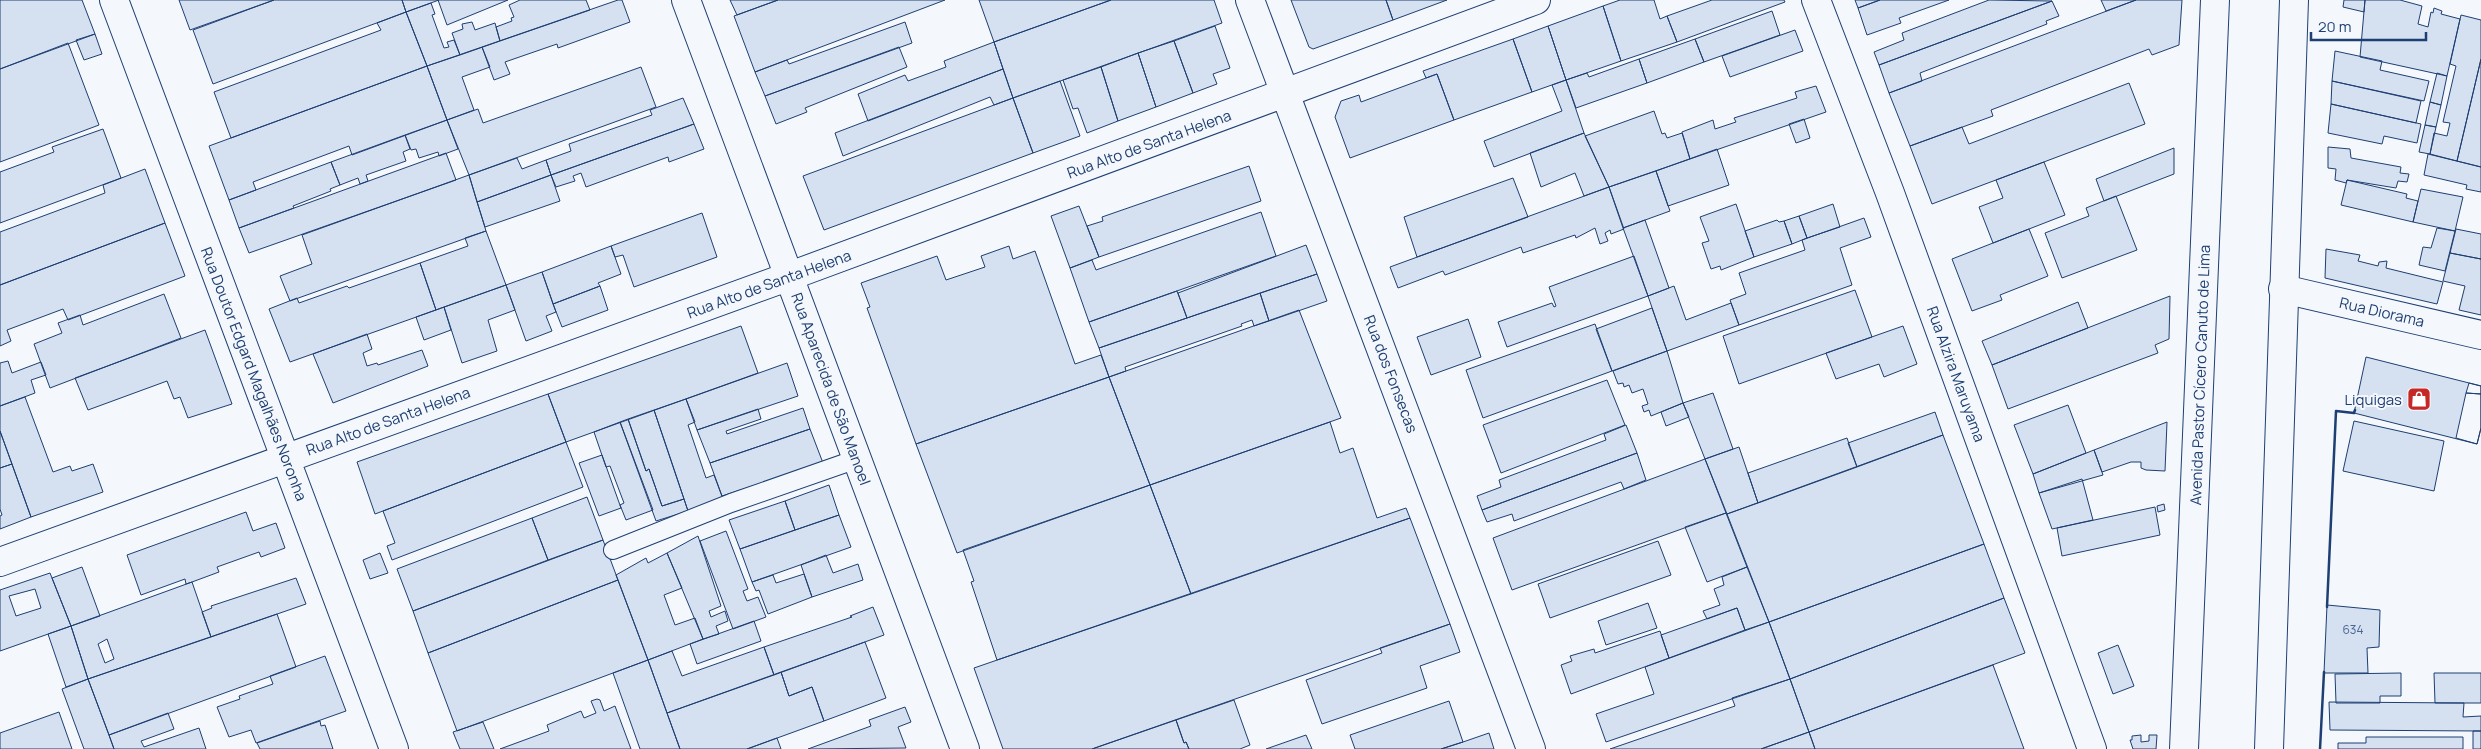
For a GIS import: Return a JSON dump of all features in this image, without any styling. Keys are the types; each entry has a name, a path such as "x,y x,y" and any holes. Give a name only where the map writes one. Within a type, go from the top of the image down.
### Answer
{"street":[{"name":"Rua Doutor Edgard Magalhães Noronha","path":"114,0 394,749"},
{"name":"Rua Aparecida de São Manoel","path":"686,0 965,749"},
{"name":"Rua dos Fonsecas","path":"1250,0 1531,749"},
{"name":"Rua Alto de Santa Helena","path":"0,562 790,276 1536,0"},
{"name":"Rua Alzira Maruyama","path":"1816,0 1890,193 2092,749"},
{"name":"Avenida Pastor Cícero Canuto de Lima","path":"2184,749 2216,0"},
{"path":"2269,749 2294,0"},
{"name":"Rua Diorama","path":"2283,289 2481,335"}],"lane":[{"path":"613,550 731,503 857,459"}],"building":[{"path":"0,0 82,0 95,34 0,69"},
{"path":"179,0 274,0 190,30"},
{"path":"274,0 402,0 406,12 213,84 193,30"},
{"path":"402,0 439,0 406,12"},
{"path":"438,0 508,0 447,25"},
{"path":"520,0 586,0 590,10 500,41 496,27 512,21 511,18 514,17 509,5"},
{"path":"622,0 630,22 558,48 557,44 505,62 510,74 494,80 482,47"},
{"path":"730,0 778,0 737,15"},
{"path":"778,0 945,0 755,72 734,16"},
{"path":"979,0 1111,0 994,42"},
{"path":"1111,0 1214,0 1222,23 1013,98 994,42"},
{"path":"1291,0 1386,0 1393,20 1313,49 1309,47"},
{"path":"1386,0 1447,0 1393,20"},
{"path":"1620,0 1654,0 1660,19 1667,16 1677,42 1621,61 1603,6"},
{"path":"1712,0 1784,0 1785,2 1677,42 1667,16"},
{"path":"1855,0 1880,0 1858,8"},
{"path":"1880,0 1949,0 1899,18 1901,23 1867,35 1858,8"},
{"path":"1989,0 2052,1 1879,65 1874,52 1904,40 1902,33"},
{"path":"2101,0 2136,0 2106,11"},
{"path":"2136,0 2182,0 2179,45 2152,55 2149,49 1991,110 1993,116 1910,146 1889,93"},
{"path":"2344,0 2365,0 2364,12 2343,7"},
{"path":"2365,0 2400,0 2422,6 2418,24 2428,27 2431,12 2433,13 2434,8 2442,11 2441,14 2460,19 2447,76 2360,57"},
{"path":"2052,1 2059,16 2046,21 2047,24 1920,73 1922,81 1889,93 1879,65"},
{"path":"431,3 435,14 432,15 444,48 449,47 447,42 454,40 460,55 427,66 406,12"},
{"path":"1603,6 1621,61 1566,80 1548,26"},
{"path":"1772,11 1780,35 1704,62 1695,39"},
{"path":"406,12 427,66 231,138 214,92 381,30 377,23"},
{"path":"2461,15 2481,20 2481,59 2457,161 2430,154 2434,133 2447,136 2450,123 2443,122 2456,66 2450,64"},
{"path":"472,22 475,30 495,23 500,41 460,55 452,33 463,29 462,24"},
{"path":"905,22 912,43 765,96 755,72 787,60 789,64"},
{"path":"1215,26 1230,68 1213,74 1217,84 1193,93 1174,41"},
{"path":"1548,26 1566,80 1532,92 1513,39"},
{"path":"1795,30 1803,51 1730,77 1722,56"},
{"path":"95,34 102,54 84,60 76,40"},
{"path":"1513,39 1532,92 1454,120 1437,74 1426,78 1423,71"},
{"path":"1695,39 1704,62 1647,83 1639,59"},
{"path":"1174,41 1193,93 1156,107 1138,53"},
{"path":"994,42 1003,69 868,121 858,94 905,75 908,81 946,67 944,61"},
{"path":"68,43 99,125 0,162 0,69"},
{"path":"482,47 490,67 462,77 474,110 447,120 427,66"},
{"path":"899,47 907,67 805,108 807,112 776,124 765,96"},
{"path":"2335,51 2382,61 2380,70 2429,81 2424,101 2332,81"},
{"path":"1138,53 1156,107 1118,121 1101,67"},
{"path":"1639,59 1647,83 1576,108 1566,80 1587,73 1589,77"},
{"path":"2481,59 2481,167 2457,161"},
{"path":"427,66 447,120 352,155 349,146 253,182 256,190 229,200 209,146"},
{"path":"641,67 656,107 469,175 447,120 478,109 483,123"},
{"path":"1101,67 1118,121 1087,133 1078,108 1073,109 1063,80"},
{"path":"1003,69 1013,98 994,105 990,97 843,156 835,133"},
{"path":"2437,73 2447,76 2441,105 2430,102"},
{"path":"1437,74 1454,120 1350,158 1335,117 1341,101 1359,95 1361,102"},
{"path":"1566,80 1584,133 1494,167 1484,141 1562,111 1552,85"},
{"path":"1060,81 1080,136 1033,153 1013,98"},
{"path":"2332,81 2421,101 2416,123 2331,104"},
{"path":"2129,83 2145,124 1932,204 1910,146 1962,127 1969,144"},
{"path":"1816,86 1826,112 1690,159 1682,132 1713,120 1715,129 1736,122 1734,118 1797,98 1795,92"},
{"path":"683,98 694,124 551,175 546,160 571,151 569,144 652,115 650,110"},
{"path":"1013,98 1033,153 824,230 803,176"},
{"path":"2430,102 2441,105 2436,127 2425,125"},
{"path":"2331,104 2421,124 2417,143 2384,136 2382,144 2328,133"},
{"path":"1654,111 1662,134 1665,133 1667,138 1682,133 1690,159 1609,187 1585,136"},
{"path":"1804,119 1810,138 1796,143 1789,124"},
{"path":"447,120 458,149 439,156 438,152 419,158 416,149 411,150 405,135"},
{"path":"694,124 704,149 669,162 668,157 586,187 581,173 573,176 575,181 556,187 551,175"},
{"path":"2425,125 2436,127 2430,154 2419,152"},
{"path":"103,129 121,178 0,223 0,172 54,152 52,147"},
{"path":"1584,133 1609,187 1584,196 1575,173 1541,187 1530,153"},
{"path":"405,135 410,149 403,152 406,161 366,175 368,181 360,184 358,178 340,185 331,162"},
{"path":"2328,147 2350,149 2351,158 2401,167 2400,173 2409,174 2407,182 2398,181 2396,188 2347,180 2346,183 2335,180 2336,169 2328,168"},
{"path":"2174,148 2174,174 2104,201 2096,179"},
{"path":"1717,149 1729,185 1668,206 1656,171"},
{"path":"446,153 456,180 249,253 239,228"},
{"path":"2428,154 2481,167 2481,192 2466,189 2467,185 2424,175"},
{"path":"517,158 522,169 546,160 551,175 477,202 469,175"},
{"path":"331,162 340,185 330,189 331,191 293,206 294,208 239,228 229,200"},
{"path":"2044,162 2065,215 1993,243 1979,207 2003,198 1996,180"},
{"path":"1249,166 1261,201 1099,257 1087,226 1103,221 1102,217"},
{"path":"145,169 165,223 0,285 0,232 105,193 103,185"},
{"path":"1656,171 1670,211 1623,228 1609,187"},
{"path":"469,175 486,231 290,301 280,276 312,264 302,235"},
{"path":"551,175 560,201 485,227 477,202"},
{"path":"1513,178 1528,217 1417,257 1404,217"},
{"path":"2347,180 2407,194 2406,198 2418,201 2413,222 2341,205"},
{"path":"1609,187 1624,229 1611,234 1610,230 1605,233 1608,241 1600,244 1595,228 1576,238 1575,235 1523,253 1521,247 1445,275 1443,271 1398,288 1390,267"},
{"path":"2421,189 2463,197 2455,231 2413,222"},
{"path":"2116,196 2137,250 2062,278 2045,233 2089,216 2086,208"},
{"path":"1736,204 1754,257 1721,270 1720,266 1711,269 1702,243 1709,241 1700,217"},
{"path":"1833,204 1840,227 1807,238 1799,216"},
{"path":"1079,206 1099,257 1070,268 1051,216"},
{"path":"1261,212 1276,256 1089,322 1070,268 1092,260 1096,270"},
{"path":"702,213 717,257 634,287 623,255 615,257 611,246"},
{"path":"1799,216 1807,238 1792,244 1784,221"},
{"path":"1864,218 1871,237 1840,248 1852,285 1739,325 1730,300 1746,294 1739,273 1805,250 1802,240"},
{"path":"1645,220 1669,288 1648,296 1623,228"},
{"path":"1777,220 1779,222 1784,221 1792,244 1754,257 1745,231"},
{"path":"165,223 185,276 68,320 63,309 7,330 11,341 0,346 0,285"},
{"path":"2437,228 2455,231 2445,271 2419,265 2423,247 2431,248"},
{"path":"2029,229 2048,276 2000,295 2002,300 1972,311 1952,259"},
{"path":"2456,229 2481,234 2481,259 2450,253"},
{"path":"486,231 506,285 436,310 420,263 468,246 465,238"},
{"path":"1306,245 1317,274 1187,318 1178,293"},
{"path":"611,246 621,274 598,283 600,286 553,304 542,272"},
{"path":"1009,246 1013,259 1035,251 1075,364 1101,355 1109,377 916,444 867,308 870,307 861,283 937,256 946,280 985,267 981,256"},
{"path":"2326,249 2360,255 2358,261 2378,266 2379,262 2387,261 2386,268 2443,282 2437,304 2325,278"},
{"path":"2450,253 2481,259 2481,315 2459,310 2465,286 2443,281"},
{"path":"1634,256 1648,296 1507,347 1498,322 1552,303 1554,307 1556,306 1549,287"},
{"path":"420,263 436,310 290,362 269,309 297,298 299,303 347,286 349,288"},
{"path":"542,272 556,312 546,316 552,331 526,341 506,285"},
{"path":"1317,274 1327,301 1269,321 1260,293"},
{"path":"506,285 515,310 488,320 497,351 462,363 444,307"},
{"path":"600,286 608,310 562,327 553,304"},
{"path":"1674,286 1686,320 1731,303 1739,325 1667,351 1648,296"},
{"path":"1855,290 1872,337 1739,384 1723,336"},
{"path":"1177,291 1187,318 1099,348 1089,322"},
{"path":"1260,293 1269,321 1254,326 1252,320 1241,324 1242,326 1125,367 1126,371 1109,377 1099,348"},
{"path":"164,294 181,338 50,388 34,344 62,333 58,323 80,315 83,325"},
{"path":"2170,296 2169,339 2155,345 2158,353 2008,409 1992,365"},
{"path":"2078,302 2088,328 1992,365 1982,341"},
{"path":"444,307 451,330 424,340 416,317"},
{"path":"1652,308 1667,351 1612,371 1596,329"},
{"path":"1299,310 1341,418 1150,485 1109,377"},
{"path":"1468,319 1481,357 1431,375 1417,337"},
{"path":"1595,324 1612,371 1483,418 1466,370"},
{"path":"741,326 758,373 566,442 548,394"},
{"path":"1903,326 1917,364 1884,377 1879,364 1836,379 1826,353"},
{"path":"205,330 232,404 188,418 180,397 174,399 167,381 88,410 75,378"},
{"path":"367,334 372,349 363,353 367,366 377,363 378,365 422,350 428,366 333,403 313,354"},
{"path":"1667,351 1683,403 1651,416 1649,410 1644,412 1642,406 1648,404 1643,389 1632,393 1629,385 1624,387 1623,383 1618,384 1613,371"},
{"name":"Liquigas","path":"2366,357 2481,386 2481,428 2477,444 2354,413"},
{"path":"8,361 12,373 41,362 46,375 31,380 35,393 0,406 0,363"},
{"path":"787,363 798,396 697,430 686,399"},
{"path":"1109,377 1150,485 957,553 916,444"},
{"path":"1607,380 1625,425 1501,473 1483,425"},
{"path":"2469,383 2481,386 2481,394 2466,393"},
{"path":"1713,393 1733,449 1705,459 1683,403"},
{"path":"2466,393 2481,394 2481,428 2477,444 2456,438"},
{"path":"548,394 566,442 375,514 357,462"},
{"path":"25,397 53,472 70,466 72,471 93,464 103,492 31,517 0,431 0,406"},
{"path":"686,399 695,422 688,425 706,478 714,475 723,499 688,511 654,410"},
{"path":"1683,403 1689,417 1666,426 1661,412"},
{"path":"2068,405 2086,453 2033,474 2014,425"},
{"path":"803,408 810,429 710,463 697,430 758,409 761,419 726,431 727,434"},
{"path":"654,410 684,499 662,506 649,469 646,471 628,419"},
{"path":"1935,412 1943,435 1857,467 1848,443"},
{"path":"628,419 646,471 649,469 662,506 684,499 688,511 656,521 620,422"},
{"path":"2354,421 2444,441 2434,491 2343,471"},
{"path":"620,422 653,510 626,520 620,505 624,503 610,466 606,467 594,432"},
{"path":"1330,422 1340,453 1353,448 1377,518 1406,508 1410,518 1191,594 1150,485"},
{"path":"2167,422 2165,471 2146,470 2141,468 2141,462 2131,462 2102,472 2094,450"},
{"path":"1626,425 1637,453 1482,510 1477,496 1501,487 1499,480 1606,440 1604,434"},
{"path":"810,429 823,463 722,496 710,463"},
{"path":"0,431 12,464 0,468"},
{"path":"1943,435 1984,544 1769,622 1727,514"},
{"path":"1847,438 1857,467 1758,503 1748,473"},
{"path":"566,442 583,487 392,560 387,546 395,543 383,511"},
{"path":"1739,447 1758,503 1727,514 1705,459"},
{"path":"2094,450 2103,475 2039,493 2033,474"},
{"path":"1637,453 1646,480 1624,489 1621,482 1514,521 1512,514 1487,522 1482,510"},
{"path":"602,455 621,508 599,516 579,463"},
{"path":"1705,459 1726,513 1512,590 1493,538"},
{"path":"12,464 31,517 0,529 0,516 2,515 0,509 0,468"},
{"path":"2082,479 2093,520 2052,529 2039,493"},
{"path":"829,485 839,515 795,530 785,501"},
{"path":"1150,485 1191,594 997,660 971,582 974,581 963,550"},
{"path":"587,497 603,540 548,560 532,518"},
{"path":"785,501 795,530 740,549 729,520"},
{"path":"2164,504 2165,510 2158,512 2157,506"},
{"path":"2155,507 2160,535 2062,556 2057,528"},
{"path":"246,512 253,531 276,523 285,548 261,557 259,552 217,567 219,572 192,582 186,584 185,579 141,595 127,555"},
{"path":"1726,513 1747,567 1707,582 1685,527"},
{"path":"839,515 851,547 752,582 740,549"},
{"path":"532,518 548,560 413,611 397,569"},
{"path":"1410,518 1450,624 1092,749 1003,749 974,668"},
{"path":"726,531 748,589 743,591 747,601 758,597 766,617 733,629 700,541"},
{"path":"698,536 721,606 709,611 711,617 725,611 728,621 716,626 719,634 703,639 667,553"},
{"path":"603,540 618,580 428,653 413,611"},
{"path":"1658,541 1671,575 1550,618 1538,584"},
{"path":"1984,544 2004,598 1790,679 1769,622"},
{"path":"380,553 388,573 370,579 363,560"},
{"path":"667,553 682,588 664,595 675,625 695,618 703,639 648,660 616,575 646,558 648,563"},
{"path":"826,555 833,573 858,564 863,580 812,597 801,565"},
{"path":"82,567 100,616 71,626 52,578"},
{"path":"1747,567 1769,622 1745,630 1737,608 1707,619 1703,611 1720,605 1714,589 1724,585 1722,577"},
{"path":"50,573 71,626 0,651 0,590","holes":["35,589 41,608 16,616 9,596"]},
{"path":"804,574 812,597 768,614 759,590 756,591 752,582 773,575 776,583"},
{"path":"296,578 306,604 211,637 202,612 212,608 211,606"},
{"path":"618,580 648,660 457,731 428,653"},
{"path":"192,582 211,637 88,679 71,626","holes":["107,639 114,659 105,663 98,644"]},
{"path":"2004,598 2025,653 1809,732 1790,679"},
{"path":"1648,603 1657,628 1606,645 1598,621"},
{"path":"2327,605 2380,610 2379,647 2367,648 2368,673 2324,673"},
{"path":"873,607 884,635 774,675 764,647 852,617 850,616"},
{"path":"1737,608 1745,630 1669,658 1661,635"},
{"path":"277,614 296,667 109,735 88,679"},
{"path":"754,621 761,641 697,664 690,644"},
{"path":"1769,622 1790,679 1606,742 1596,714 1654,694 1645,667"},
{"path":"1450,624 1460,652 1420,666 1427,688 1322,724 1306,680 1382,653 1380,648"},
{"path":"71,626 88,679 66,687 48,634"},
{"path":"1660,631 1669,658 1571,694 1561,665 1572,661 1570,656 1594,649 1595,653"},
{"path":"865,642 886,698 824,721 812,687 789,696 781,672"},
{"path":"2118,645 2134,686 2113,694 2098,653"},
{"path":"764,647 774,675 667,713 648,660 672,651 682,676"},
{"path":"325,656 346,711 256,743 251,730 229,737 217,707 240,699 239,696 273,684 270,676"},
{"path":"648,660 680,749 640,749 613,673"},
{"path":"1993,665 2024,749 1815,749 1809,732"},
{"path":"781,672 789,696 812,687 824,721 747,749 680,749 667,713"},
{"path":"2401,673 2401,696 2380,696 2380,703 2336,703 2335,674"},
{"path":"2434,673 2481,673 2481,703 2435,703"},
{"path":"88,679 114,749 84,749 62,689"},
{"path":"1790,679 1809,732 1761,749 1610,749 1735,706 1732,698"},
{"path":"600,700 604,711 615,706 631,749 500,749 549,731 547,725 581,711 584,718 596,713 591,701"},
{"path":"1234,700 1250,745 1240,749 1189,749 1186,742 1184,743 1176,720"},
{"path":"1449,701 1463,742 1441,749 1355,749 1350,735"},
{"path":"2329,702 2464,703 2463,717 2481,716 2481,731 2330,730"},
{"path":"905,707 911,722 898,727 906,748 808,749 871,726 869,720"},
{"path":"59,712 72,749 0,749 0,733"},
{"path":"168,713 174,729 141,741 144,747 199,728 206,749 114,749 109,735"},
{"path":"1176,720 1184,743 1186,742 1189,749 1092,749"},
{"path":"320,721 321,726 325,725 333,749 260,749 257,743"},
{"path":"483,722 494,749 460,749 453,732"},
{"path":"2473,731 2481,731 2481,749 2473,749"},
{"path":"1809,732 1815,749 1761,749"},
{"path":"1489,733 1494,749 1441,749 1463,742"},
{"path":"1306,735 1312,749 1266,749"},
{"path":"2141,735 2141,742 2149,741 2149,735 2157,735 2156,749 2133,749 2130,740 2132,740 2132,736"},
{"path":"2366,737 2463,737 2463,749 2338,749 2338,743 2366,743"},
{"path":"777,738 781,749 747,749"}],"wall":[{"path":"2327,607 2336,411 2354,413 2355,410"},
{"path":"2320,749 2324,672"}],"place":[{"name":"Liquigas","path":"2419,399"}]}
